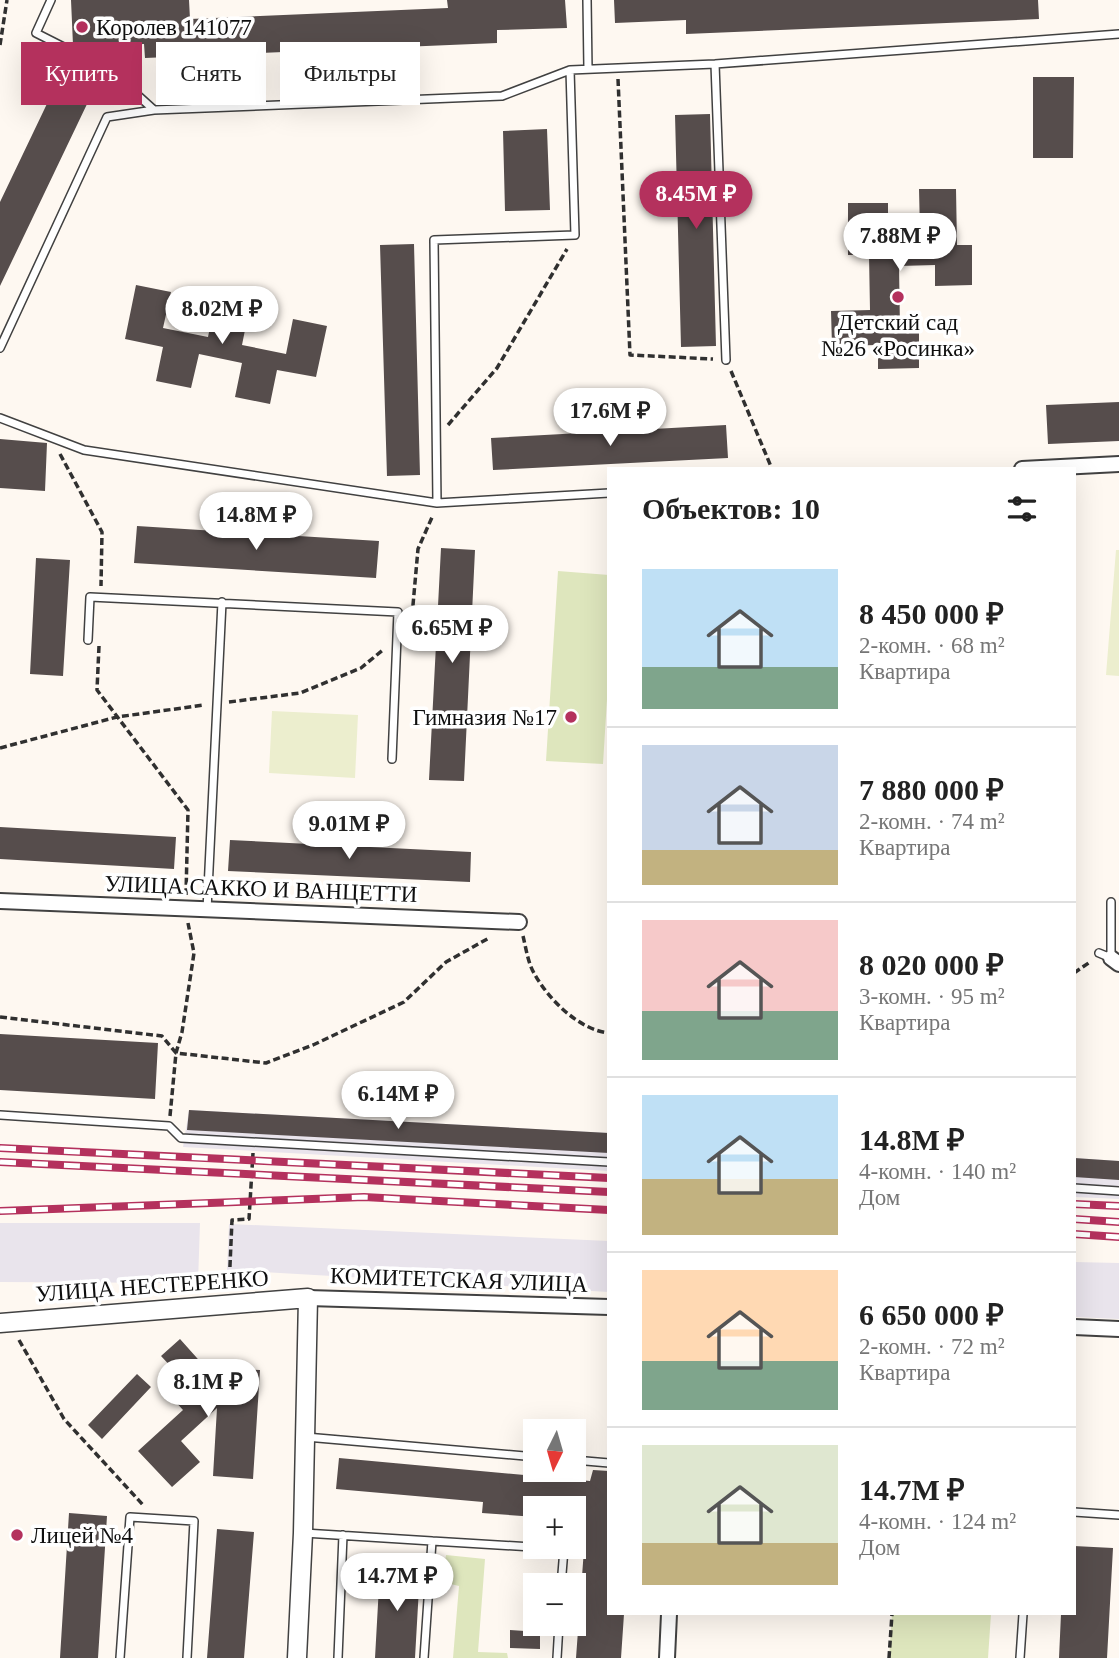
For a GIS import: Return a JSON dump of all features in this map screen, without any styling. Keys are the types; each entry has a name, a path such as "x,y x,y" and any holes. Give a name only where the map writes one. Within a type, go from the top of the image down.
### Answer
{"street":[{"path":"1061,467 1119,464"},
{"name":"УЛИЦА САККО И ВАНЦЕТТИ","path":"0,901 519,922"},
{"path":"297,1658 306,1437 308,1298"},
{"name":"УЛИЦА НЕСТЕРЕНКО","path":"4,1322 308,1298"},
{"name":"КОМИТЕТСКАЯ УЛИЦА","path":"308,1298 607,1307"},
{"path":"1076,1327 1119,1329"},
{"path":"667,1658 668,1615"}],"lane":[{"path":"51,0 36,33 111,71 155,110"},
{"path":"587,0 588,69"},
{"path":"0,348 107,117 155,110 502,96 570,70 715,65 1119,34"},
{"path":"715,65 726,360"},
{"path":"438,503 434,240 575,235 570,70"},
{"path":"0,418 84,450 438,503 607,493"},
{"path":"88,640 90,597 398,611 392,758"},
{"path":"207,911 222,602"},
{"path":"1110,958 1111,902"},
{"path":"0,1115 169,1126 181,1138 607,1162"},
{"path":"1076,1188 1119,1191"},
{"path":"306,1437 523,1456"},
{"path":"586,1461 607,1463"},
{"path":"1076,1512 1119,1515"},
{"path":"120,1658 130,1517 194,1521 187,1658"},
{"path":"303,1533 564,1549 562,1573"},
{"path":"338,1658 343,1535"},
{"path":"424,1658 432,1541"},
{"path":"1020,1658 1023,1615"},
{"path":"557,1658 558,1636"}],"path":[{"path":"0,45 7,0"},
{"path":"617,68 630,355 726,360 771,467"},
{"path":"437,439 496,368 575,235"},
{"path":"52,440 102,532 100,597"},
{"path":"0,748 117,716 300,693 361,668 411,626 418,549 438,503"},
{"path":"99,637 97,690 188,810 185,909 194,953 183,1032 176,1053 169,1126"},
{"path":"0,1017 162,1036 176,1053 266,1063 313,1045 404,1002 446,962 519,922 533,972 545,989 573,1020 599,1032 607,1032"},
{"path":"1076,972 1110,958"},
{"path":"228,1304 232,1220 250,1219 254,1143"},
{"path":"4,1322 64,1419 155,1517"},
{"path":"889,1658 892,1615"}],"shaded area":[{"path":"189,1110 607,1133 607,1171 183,1147"},
{"path":"1076,1158 1119,1161 1119,1199 1076,1197"},
{"path":"0,1223 200,1223 198,1283 0,1282"},
{"path":"229,1224 607,1241 607,1292 227,1270"},
{"path":"1076,1262 1119,1263 1119,1319 1076,1317"}],"green space":[{"path":"1116,550 1119,550 1119,676 1106,675"},
{"path":"558,571 607,575 607,699 603,764 546,761"},
{"path":"272,711 358,715 355,778 269,773"},
{"path":"446,1555 485,1559 478,1652 507,1653 508,1658 453,1658 459,1586 442,1582"},
{"path":"892,1615 991,1615 988,1658 889,1658"}],"building":[{"path":"71,0 189,0 190,19 448,8 447,0 565,0 567,28 497,30 497,43 420,46 420,42 280,42 280,52 266,53 266,42 156,42 156,58 145,58 142,42 73,42"},
{"path":"614,0 1038,0 1039,19 686,34 686,20 615,23"},
{"path":"1033,77 1074,77 1073,158 1033,158"},
{"path":"46,105 87,105 0,286 0,202"},
{"path":"710,114 716,346 681,347 675,115"},
{"path":"547,129 550,210 505,211 503,131"},
{"path":"919,189 956,189 957,245 972,245 972,285 935,286 935,265 899,266 900,329 919,328 919,368 878,369 878,345 832,346 831,311 870,310 869,255 848,255 848,203 888,203 888,233 920,232"},
{"path":"414,244 420,475 387,476 380,245"},
{"path":"136,285 171,292 163,328 208,337 215,303 249,310 242,345 286,354 293,319 327,326 316,377 277,370 270,404 235,397 242,363 199,354 191,388 156,381 163,347 125,339"},
{"path":"1119,402 1119,441 1048,444 1046,405"},
{"path":"726,425 728,458 493,470 491,438"},
{"path":"0,439 47,443 45,491 0,488"},
{"path":"137,526 379,541 376,578 134,563"},
{"path":"441,548 475,550 464,781 429,780"},
{"path":"36,558 70,560 63,676 30,674"},
{"path":"0,827 176,837 174,869 0,859"},
{"path":"230,840 471,852 470,882 228,871"},
{"path":"0,1034 158,1043 155,1099 0,1090"},
{"path":"189,1110 607,1133 607,1153 187,1130"},
{"path":"1076,1158 1119,1161 1119,1180 1076,1177"},
{"path":"180,1339 205,1367 260,1370 253,1479 213,1476 217,1408 181,1441 200,1462 172,1487 138,1451 183,1410 173,1399 188,1385 161,1356"},
{"path":"137,1374 151,1387 102,1439 88,1425"},
{"path":"339,1458 523,1475 523,1482 586,1482 590,1481 593,1470 607,1471 607,1615 624,1615 621,1658 576,1658 578,1636 586,1636 586,1573 582,1573 583,1559 586,1559 586,1496 523,1496 523,1516 482,1513 483,1502 336,1489"},
{"path":"69,1513 107,1516 98,1658 60,1658"},
{"path":"217,1529 254,1532 244,1658 207,1658"},
{"path":"1076,1546 1113,1548 1107,1658 1059,1658 1061,1615 1076,1615"},
{"path":"380,1568 420,1570 415,1658 375,1658"},
{"path":"510,1630 523,1631 523,1636 540,1636 540,1649 510,1648"}],"railway":[{"path":"0,1148 607,1178"},
{"path":"0,1162 607,1192"},
{"path":"0,1211 364,1197 607,1210"},
{"path":"1076,1204 1119,1206"},
{"path":"1076,1219 1119,1222"},
{"path":"1076,1234 1119,1237"}],"place":[{"name":"Королев 141077","path":"82,27"},
{"name":"Детский сад №26 «Росинка»","path":"898,297"},
{"name":"Гимназия №17","path":"571,717"},
{"name":"Лицей №4","path":"17,1535"}]}
